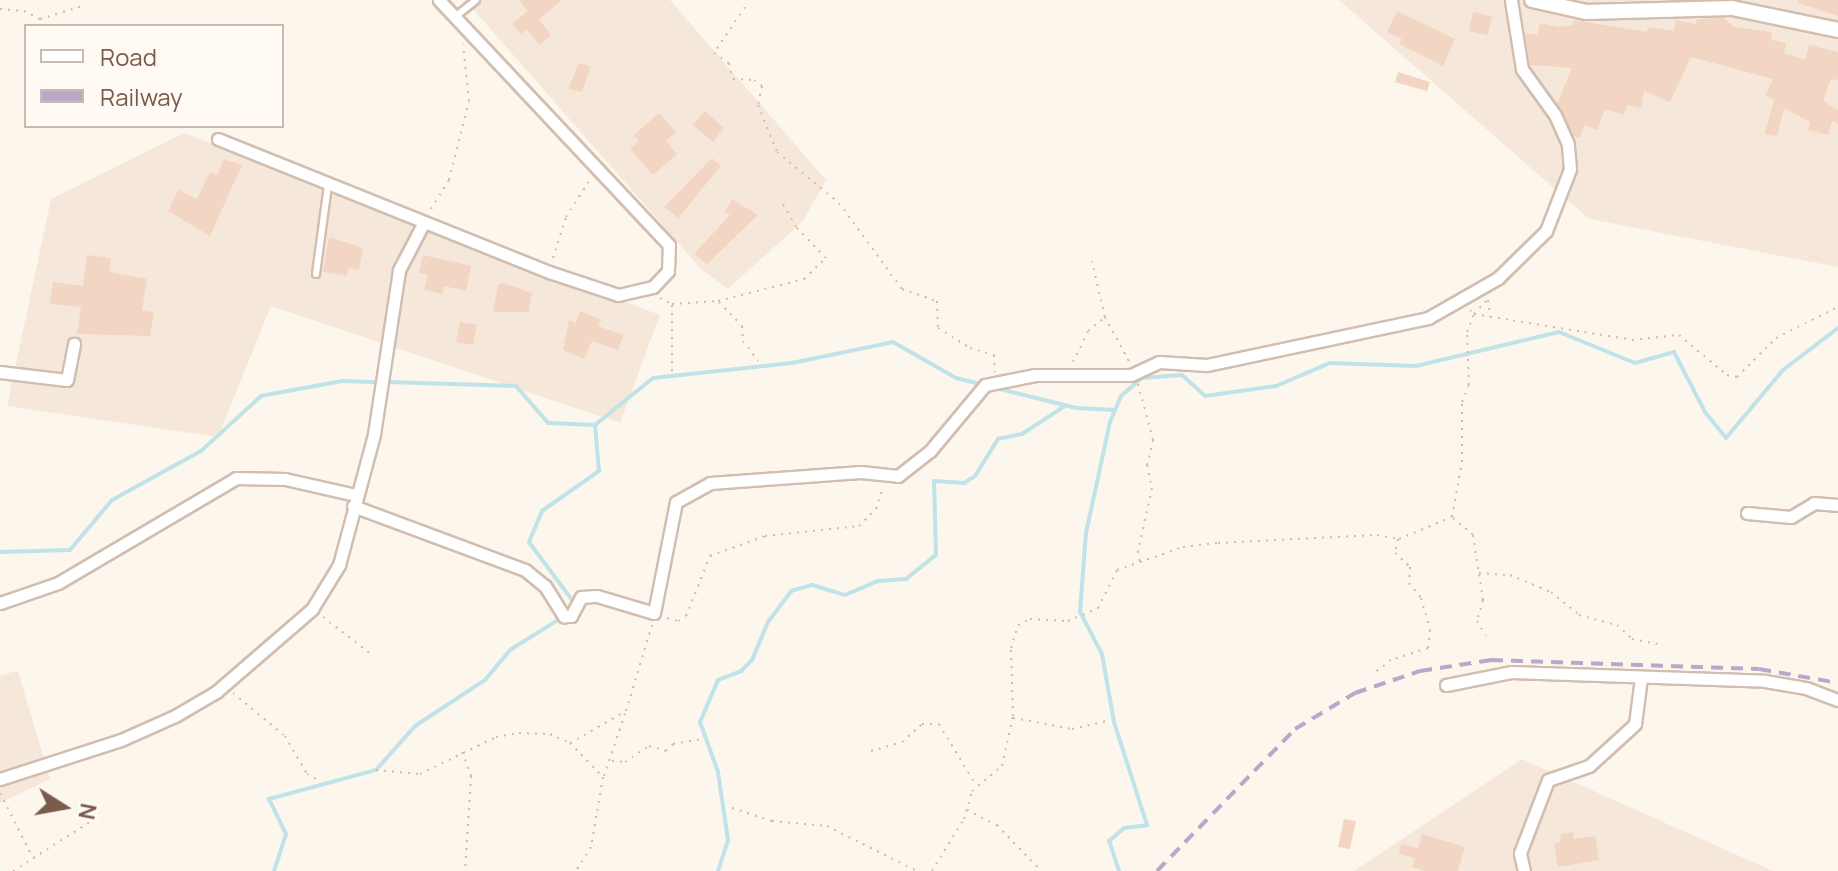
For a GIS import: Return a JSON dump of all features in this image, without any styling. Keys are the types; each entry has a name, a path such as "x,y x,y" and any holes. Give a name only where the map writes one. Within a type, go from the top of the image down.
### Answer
{"street":[{"path":"218,139 423,224 549,272 618,295 653,287 668,271 669,245 439,0"},
{"path":"0,603 58,583 236,478 285,479 354,501 525,570 545,586 564,616 571,616 581,597 597,596 654,613 676,502 710,483 861,472 898,476 930,451 985,385 1035,375 1066,377 1134,373 1149,364 1207,365 1428,318 1498,278 1546,231 1570,169 1568,144 1544,96 1522,69 1511,0"},
{"path":"1532,0 1586,12 1732,8 1838,30"},
{"path":"0,779 121,740 216,692 312,609 339,565 379,412 399,270 423,224"},
{"path":"0,372 67,380 74,344"},
{"path":"1747,513 1791,517 1814,503 1838,505"},
{"path":"1446,685 1511,672 1765,681 1806,688 1838,700"},
{"path":"1524,871 1520,853 1548,780 1589,766 1635,724 1641,678"}],"lane":[{"path":"457,19 476,0"},
{"path":"316,274 328,185"}],"path":[{"path":"0,9 40,19 86,5"},
{"path":"745,7 714,53 729,63 733,79 754,80 762,86 758,105 777,152 837,201 902,289 937,301 938,328 970,348 994,355 1001,383"},
{"path":"423,224 449,180 469,101 457,19"},
{"path":"549,272 566,217 596,170"},
{"path":"653,287 665,303 672,304 718,301 804,279 826,258 796,227 780,199"},
{"path":"1092,262 1105,317 1118,333 1150,414 1153,440 1147,465 1152,488 1138,551 1140,564"},
{"path":"1488,299 1491,319"},
{"path":"718,301 742,326 743,341 758,361"},
{"path":"672,304 672,372"},
{"path":"1452,517 1462,462 1462,402 1469,385 1467,332 1474,314 1632,340 1679,335 1727,375 1737,377 1776,338 1838,307"},
{"path":"1066,377 1088,331 1105,317"},
{"path":"576,871 591,847 603,777 612,761 654,613 678,621 686,616 710,556 765,536 859,526 898,476"},
{"path":"932,871 977,786 1002,766 1013,718 1011,648 1018,625 1030,619 1068,621 1098,608 1117,570 1183,547 1264,539 1377,535 1398,539 1452,517"},
{"path":"1452,517 1470,529 1483,600 1477,621 1486,636"},
{"path":"1372,675 1391,660 1428,648 1427,619 1421,598 1409,583 1410,567 1395,553 1398,539"},
{"path":"1479,573 1510,575 1551,592 1579,615 1617,625 1632,639 1663,645"},
{"path":"312,609 371,654"},
{"path":"216,692 245,699 285,736 307,774 318,780"},
{"path":"570,743 626,711"},
{"path":"1013,718 1072,729 1108,721"},
{"path":"871,751 902,742 922,724 939,724 977,786"},
{"path":"376,770 420,774 462,752 519,733 550,734 570,743 603,777"},
{"path":"612,761 625,762 649,746 666,751 673,744 701,739"},
{"path":"462,752 471,776 465,871"},
{"path":"0,793 33,858"},
{"path":"732,808 772,821 827,826 917,871"},
{"path":"966,809 997,825 1041,871"},
{"path":"13,871 90,822"}],"shaded area":[{"path":"465,0 670,0 826,180 803,221 728,289 701,269"},
{"path":"1339,0 1838,0 1838,267 1589,219"},
{"path":"184,133 660,315 620,423 271,306 218,437 7,406 51,199"},
{"path":"18,671 50,779 0,803 0,675"},
{"path":"1522,759 1773,871 1354,871"}],"building":[{"path":"519,0 562,0 539,19 551,35 539,45 527,29 521,34 512,24 528,11"},
{"path":"1799,0 1838,0 1838,16 1798,3"},
{"path":"1397,11 1455,39 1443,66 1399,44 1402,39 1387,32"},
{"path":"1473,12 1492,16 1488,35 1469,31"},
{"path":"1724,18 1734,27 1772,32 1771,40 1786,43 1784,53 1805,60 1809,45 1838,52 1838,80 1831,79 1823,101 1838,110 1838,124 1832,121 1828,135 1808,130 1810,122 1784,108 1777,136 1765,134 1774,99 1765,96 1773,79 1691,57 1670,102 1644,91 1641,108 1627,105 1624,115 1605,109 1597,130 1584,125 1580,138 1574,136 1557,104 1572,68 1530,65 1525,33 1537,35 1540,23 1560,27 1573,25 1574,20 1647,32 1648,27 1674,31 1676,20 1696,24 1697,19"},
{"path":"579,63 591,66 582,92 568,89"},
{"path":"1398,72 1430,82 1427,91 1395,82"},
{"path":"705,111 724,128 713,142 693,125"},
{"path":"659,113 676,132 666,141 677,154 653,175 630,149 639,141 634,135"},
{"path":"712,158 721,166 678,218 664,207"},
{"path":"223,159 242,165 210,236 168,211 178,190 197,199 210,172 218,175"},
{"path":"732,199 758,215 707,264 694,254 730,215 725,212"},
{"path":"329,237 363,248 359,270 348,268 347,276 323,272"},
{"path":"87,255 111,258 109,272 147,279 142,310 154,312 150,336 77,334 81,307 50,304 53,282 83,286"},
{"path":"423,255 471,266 466,291 444,286 442,294 424,290 428,275 419,273"},
{"path":"503,283 532,293 529,312 493,312 498,285"},
{"path":"580,311 601,320 598,326 623,335 618,350 592,341 584,359 563,350 569,320 576,323"},
{"path":"460,322 477,325 473,345 456,342"},
{"path":"1344,819 1356,821 1350,849 1338,847"},
{"path":"1573,832 1574,839 1595,836 1599,860 1558,867 1554,843 1561,842 1560,834"},
{"path":"1422,834 1465,847 1458,871 1426,871 1412,867 1415,858 1399,854 1401,844 1418,848"}],"waterway":[{"path":"1119,871 1109,841 1124,828 1147,825 1114,722 1102,654 1080,612 1086,533 1110,422 1121,396 1142,378 1182,375 1205,396 1276,386 1330,363 1416,366 1559,332 1635,363 1674,352 1705,412 1726,438 1783,370 1838,328"},
{"path":"387,382 516,386 548,423 595,425 653,378 792,363 893,342 956,378 984,385"},
{"path":"0,552 70,550 112,500 201,451 261,396 342,381 380,382"},
{"path":"992,387 1076,408 1115,410"},
{"path":"718,871 728,840 718,772 700,722 718,680 741,671 752,660 768,622 791,591 812,585 845,595 878,581 906,579 936,555 934,481 964,483 975,476 998,439 1022,434 1065,406"},
{"path":"575,604 529,542 542,511 599,471 595,425"},
{"path":"274,871 286,834 269,799 376,770 415,726 485,680 510,650 561,618"}],"railway":[{"path":"1157,871 1295,729 1355,693 1420,671 1491,660 1759,669 1838,683"}]}
